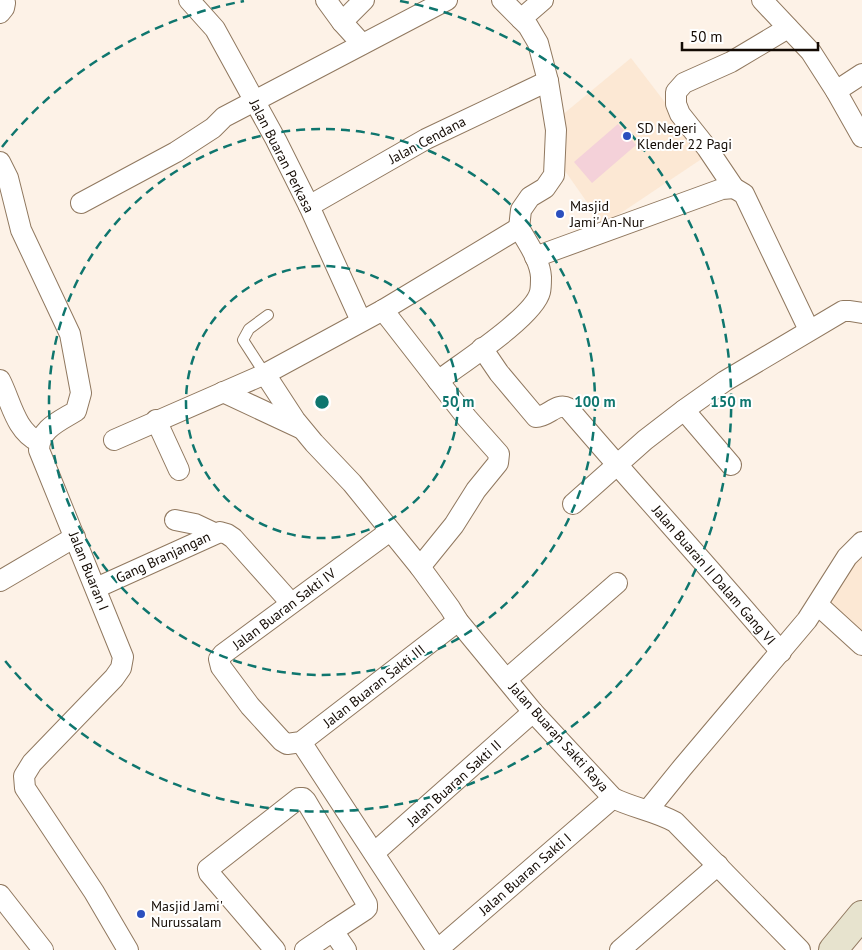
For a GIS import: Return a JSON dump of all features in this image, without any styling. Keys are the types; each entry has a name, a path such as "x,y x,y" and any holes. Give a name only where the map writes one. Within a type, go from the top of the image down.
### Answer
{"street":[{"path":"0,13 4,8 5,3 3,0"},
{"name":"Jalan Buaran Perkasa","path":"188,0 215,29 276,140 361,321"},
{"path":"326,0 342,22 362,44"},
{"path":"342,22 364,0"},
{"path":"80,203 176,152 213,128 224,117 447,0"},
{"path":"438,380 516,322 531,308 540,294 541,275 535,257 519,228 521,210 530,198 545,188 554,176 556,130 548,80 538,44 528,26 502,0"},
{"path":"521,19 543,0"},
{"path":"762,0 810,52 836,91 862,137"},
{"path":"788,28 731,62 684,83 676,92 676,104 680,114 707,148 734,188 744,194 809,330"},
{"path":"836,91 862,74"},
{"name":"Jalan Cendana","path":"308,206 426,139 548,80"},
{"path":"0,162 8,178 21,230 70,334 81,393 76,411 51,426 39,442 32,439 24,431 12,410 0,380"},
{"path":"535,257 722,189 734,188"},
{"path":"114,440 156,420 265,374 383,310 519,228"},
{"path":"383,310 467,418 498,454 499,459 498,463 476,490 454,525 420,567"},
{"path":"572,504 616,464 684,410 725,381 843,311 862,313"},
{"name":"Jalan Buaran II Dalam Gang VI","path":"482,348 499,373 533,415 540,417 559,406 565,406 709,567 781,652 818,605 847,557 862,542"},
{"name":"Jalan Buaran Sakti Raya","path":"265,374 282,402 314,443 352,482 420,567 458,621 533,712 613,798 676,822 800,950"},
{"path":"222,392 303,429"},
{"path":"684,410 731,465"},
{"path":"156,420 179,470"},
{"name":"Jalan Buaran I","path":"39,442 39,450 123,657 121,668 114,678 32,763 24,776 25,788 94,892 128,950"},
{"path":"175,520 195,524 214,533"},
{"name":"Jalan Buaran Sakti IV","path":"294,743 282,741 250,706 221,667 220,659 223,654 390,531"},
{"name":"Gang Branjangan","path":"96,588 214,533 220,532 233,538 291,603"},
{"path":"0,581 75,537"},
{"path":"507,679 617,583"},
{"path":"818,605 862,645"},
{"name":"Jalan Buaran Sakti III","path":"294,743 458,621"},
{"path":"648,810 781,652"},
{"name":"Jalan Buaran Sakti II","path":"374,854 533,712"},
{"path":"294,743 374,854 437,950"},
{"path":"275,950 209,873 208,869 299,798 303,798 306,801 367,904 365,910 305,950"},
{"name":"Jalan Buaran Sakti I","path":"437,950 613,798"},
{"path":"620,950 718,865"},
{"path":"0,895 43,950"},
{"path":"833,950 862,915"},
{"path":"333,931 346,950"}],"lane":[{"path":"265,374 244,340 249,329 268,315"}],"shaded area":[{"name":"SD Negeri Klender 22 Pagi","path":"631,58 706,156 603,225 563,168 561,116"},
{"path":"618,124 636,145 592,183 574,162"},
{"path":"862,543 862,637 827,598"}],"place":[{"name":"SD Negeri Klender 22 Pagi","path":"627,136"},
{"name":"Masjid Jami' An-Nur","path":"560,214"},
{"name":"Masjid Jami' Nurussalam","path":"141,914"}]}
